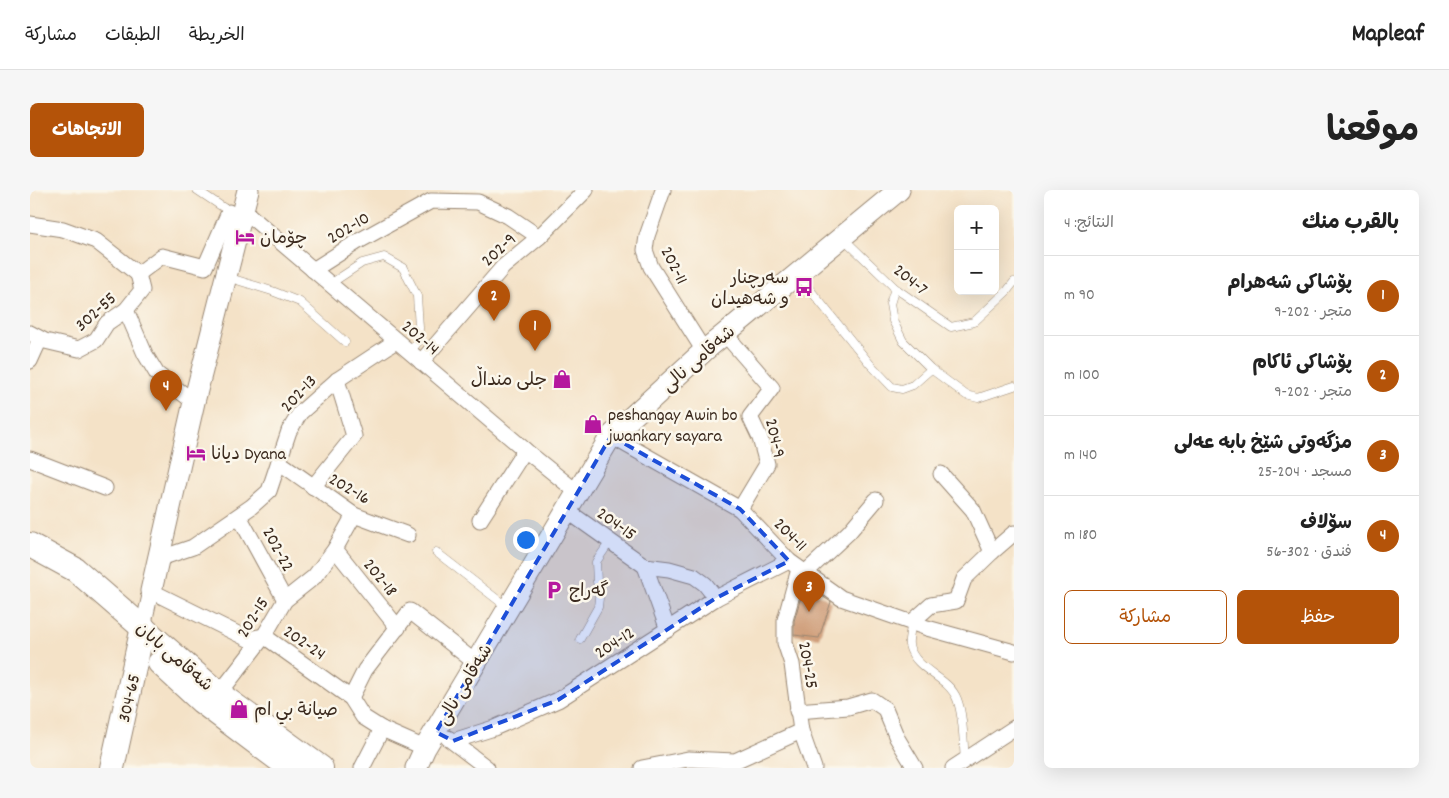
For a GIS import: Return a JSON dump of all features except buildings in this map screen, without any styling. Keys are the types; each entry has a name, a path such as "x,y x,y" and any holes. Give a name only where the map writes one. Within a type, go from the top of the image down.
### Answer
{"main road":[{"name":"شەقامی نالی","path":"416,768 438,740 476,663 611,436 704,351 896,191"},
{"path":"151,591 194,402 226,276 240,208"},
{"name":"شەقامی بابان","path":"30,545 76,570 142,635 321,768"},
{"path":"30,561 70,582 119,622 142,635 201,701 290,768"},
{"name":"304-65","path":"112,768 142,635"}],"street":[{"name":"202-9","path":"415,357 503,267 539,237 586,190"},
{"name":"202-11","path":"662,190 646,236 646,250 651,267 704,351"},
{"name":"202-10","path":"313,270 431,196 478,202 508,216 539,237"},
{"name":"202-14","path":"240,208 526,450 572,501"},
{"path":"30,224 63,229 96,241 138,274 162,256 205,267 240,208"},
{"name":"302-55","path":"35,336 45,341 79,349 96,340 107,323 126,310 142,290 138,274"},
{"path":"126,310 145,354 157,374 194,402"},
{"name":"204-9","path":"725,334 772,388 750,417 760,438 766,464 740,509"},
{"path":"30,361 35,336"},
{"name":"202-13","path":"158,559 193,547 239,516 269,491 289,431 300,413 337,380 396,341"},
{"path":"313,487 354,436 337,380"},
{"name":"204-11","path":"611,436 740,509 798,568 841,598 912,622 1014,652"},
{"path":"480,520 526,450"},
{"path":"30,459 105,488"},
{"name":"202-16","path":"279,462 354,515 408,535"},
{"path":"941,474 973,510 992,552"},
{"path":"798,568 849,532 876,500"},
{"name":"204-15","path":"572,501 611,540 645,566"},
{"name":"202-15","path":"219,694 264,636 285,600 314,577 334,549 354,515"},
{"name":"202-22","path":"239,516 285,600"},
{"path":"912,622 931,605 956,601 964,579 1014,533"},
{"name":"202-18","path":"334,549 398,628"},
{"path":"668,630 645,566 694,576 705,584 716,598"},
{"name":"204-12","path":"438,740 494,728 558,700 716,598 798,568"},
{"name":"204-25","path":"798,568 784,620 785,643 792,664 801,731 814,768"},
{"path":"142,635 151,591"},
{"name":"202-24","path":"151,591 248,639 264,636 352,698 363,717 382,729 438,740 487,768"},
{"path":"352,698 365,670 410,611 476,663"},
{"path":"797,712 848,707 872,700 885,709 897,738 915,768"},
{"path":"959,764 1014,728"},
{"path":"362,768 382,729"},
{"path":"652,767 688,759 735,761 801,731"}],"lane":[{"path":"197,190 240,208"},
{"name":"204-7","path":"842,237 895,288 951,327 974,322 1008,291 1014,282"},
{"path":"330,284 362,263 384,257 404,268 417,296 419,328 415,357"},
{"path":"798,274 870,364 892,387 902,388 913,385 931,369"},
{"path":"226,276 300,302 345,342"},
{"path":"895,288 890,304 892,321 903,341 931,369 966,395 978,398 1014,386"},
{"path":"580,638 598,608 600,589 597,582 596,562 611,540"},
{"path":"436,552 508,608"},
{"path":"912,622 909,645 915,656 928,672 948,684 956,698 959,764"}],"highlighted area":[{"path":"611,436 740,509 789,561 716,598 558,700 453,741 436,732"}],"place":[{"name":"چۆمان","path":"245,237"},
{"name":"سەرچنار و شەهیدان","path":"804,287"},
{"name":"پۆشاکی ئاکام","path":"494,321"},
{"name":"پۆشاکی شەھرام","path":"535,351"},
{"name":"جلی منداڵ","path":"562,379"},
{"name":"سۆلاف","path":"166,411"},
{"name":"peshangay Awin bo jwankary sayara","path":"593,424"},
{"name":"دیانا Dyana","path":"196,453"},
{"name":"گەراج","path":"554,590"},
{"name":"مزگەوتی شێخ بابە عەلی","path":"809,612"},
{"name":"صيانة بي ام","path":"239,709"}]}
